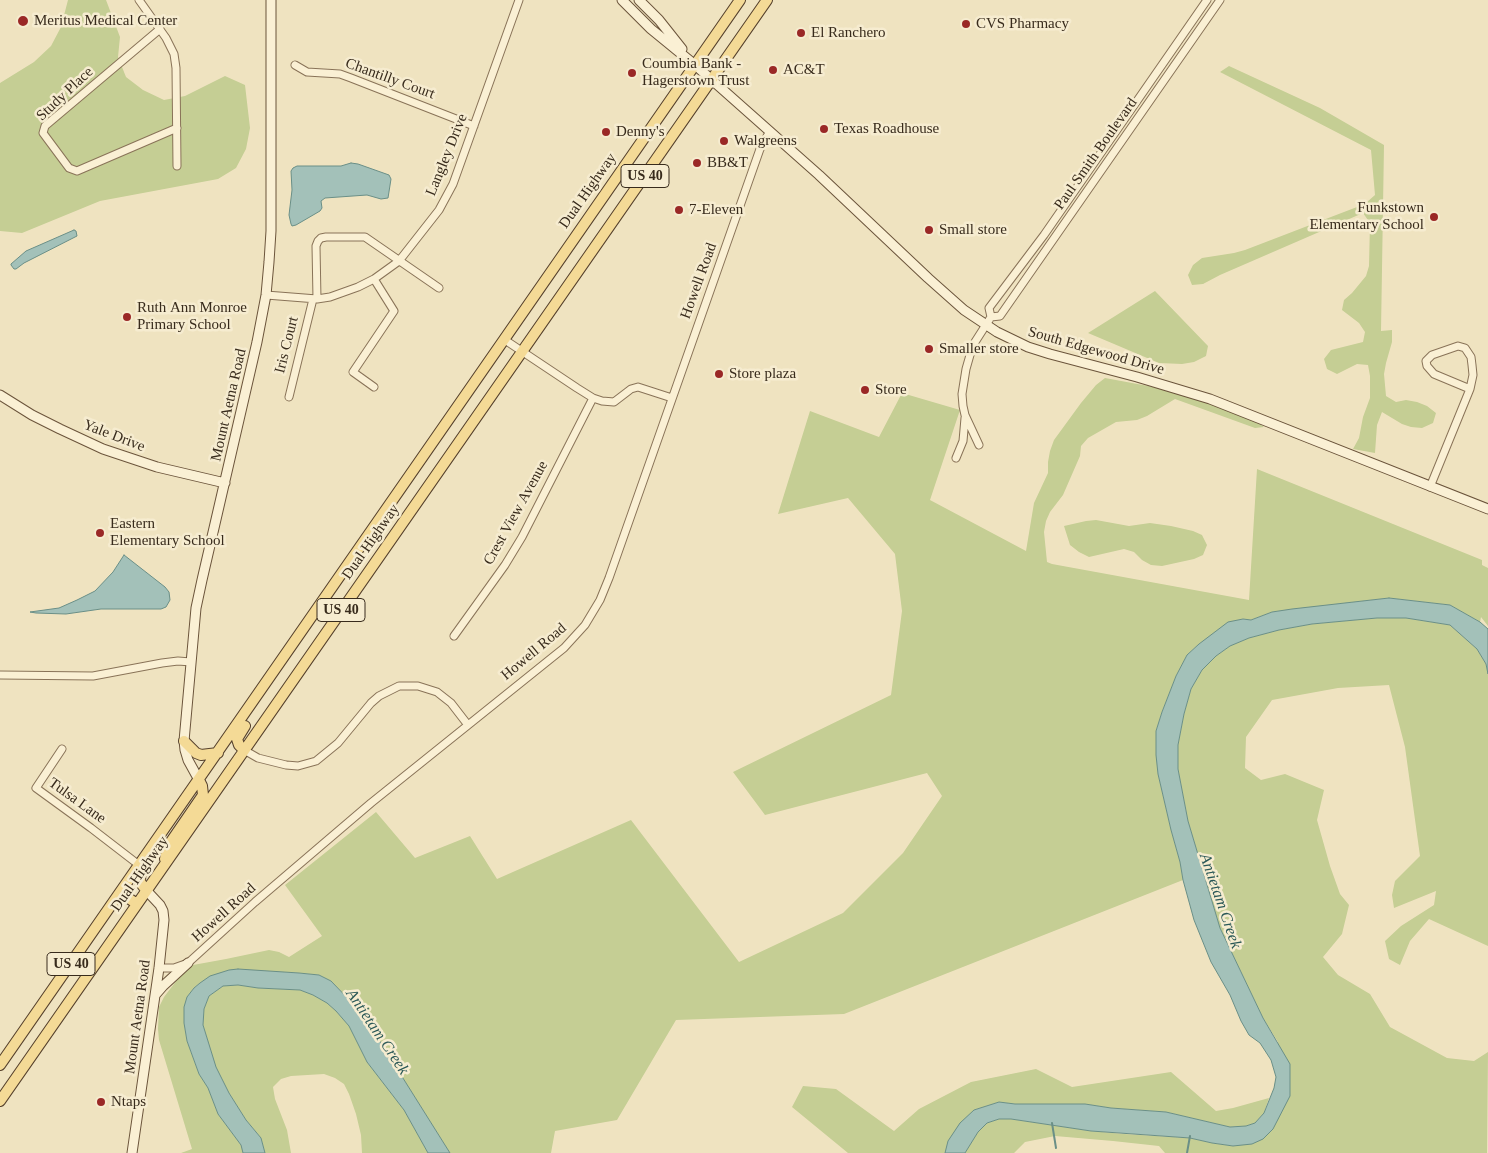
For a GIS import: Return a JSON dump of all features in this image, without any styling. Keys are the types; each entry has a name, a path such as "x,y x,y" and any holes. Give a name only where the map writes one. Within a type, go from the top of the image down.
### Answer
{"main road":[{"name":"Dual Highway","path":"0,1065 740,0"},
{"name":"Dual Highway","path":"0,1101 767,0"},
{"path":"244,750 238,743 238,736 292,658 296,641"},
{"path":"184,741 200,755 218,753"},
{"path":"161,869 168,846 203,795 199,780"},
{"path":"140,864 140,882 146,890"},
{"path":"121,893 137,904"}],"street":[{"path":"139,0 171,46 175,59 177,166"},
{"name":"Mount Aetna Road","path":"199,780 184,750 196,608 266,295 271,231 271,0"},
{"name":"Langley Drive","path":"266,295 315,299 344,293 374,279 399,260 427,226 447,197 519,0"},
{"path":"622,0 651,29 695,65"},
{"path":"639,0 659,20 695,65"},
{"name":"Paul Smith Boulevard","path":"979,445 965,415 962,394 966,368 975,342 988,321 989,308 1044,235 1207,0"},
{"name":"Paul Smith Boulevard","path":"988,321 1000,316 1220,0"},
{"name":"Study Place","path":"160,29 45,127 43,132 44,136 69,167 78,172 177,128"},
{"name":"Chantilly Court","path":"295,65 308,72 340,74 474,126"},
{"name":"South Edgewood Drive","path":"695,65 770,131 964,310 988,321 996,332 1028,347 1171,386 1210,399 1488,509"},
{"path":"1126,116 1135,122"},
{"name":"Howell Road","path":"159,968 174,968 188,963 255,902 371,803 564,648 585,625 593,614 609,578 760,150 770,131"},
{"name":"Iris Court","path":"288,397 315,299 316,246 318,241 326,237 365,237 399,260"},
{"path":"399,260 439,288"},
{"path":"374,279 394,311 353,372 374,387"},
{"path":"505,340 593,398 614,402 631,389 638,387 672,398"},
{"path":"1430,487 1470,389 1473,375 1471,357 1465,348 1458,346 1432,355 1426,361 1427,366 1434,374 1470,389"},
{"name":"Yale Drive","path":"0,395 60,429 103,449 157,467 225,483"},
{"name":"Crest View Avenue","path":"454,636 505,565 522,537 593,398"},
{"path":"956,458 963,441 965,415"},
{"path":"0,676 93,676 162,663 191,662"},
{"path":"244,750 258,758 286,765 298,766 316,761 338,743 371,703 379,696 399,686 418,686 437,692 451,703 468,725"},
{"name":"Tulsa Lane","path":"62,749 36,788 140,864"},
{"name":"Mount Aetna Road","path":"132,1153 156,994 164,920 160,905 146,890"},
{"path":"156,994 188,963"}],"green space":[{"path":"68,0 106,0 120,37 118,57 126,77 143,90 164,100 185,96 225,76 245,85 250,128 246,149 236,168 218,179 100,201 22,233 0,231 0,83 34,62 51,46 61,27"},
{"path":"1229,66 1320,108 1384,145 1381,331 1392,330 1392,342 1384,374 1386,396 1396,402 1406,400 1417,402 1427,406 1436,413 1433,423 1422,428 1402,424 1382,412 1377,425 1375,453 1353,449 1359,438 1363,417 1370,398 1368,365 1357,364 1337,374 1327,369 1324,359 1331,350 1363,342 1365,332 1359,323 1342,310 1344,300 1366,276 1369,266 1370,223 1363,213 1203,284 1192,285 1188,275 1193,265 1202,258 1245,250 1357,207 1375,195 1371,150 1220,72"},
{"path":"1155,291 1208,346 1206,356 1194,362 1182,364 1159,363 1088,333"},
{"path":"1105,378 1159,388 1249,416 1264,427 1255,428 1175,399 1147,416 1137,420 1116,422 1088,438 1081,446 1080,456 1063,495 1050,512 1046,521 1044,532 1047,562 1249,600 1257,469 1482,560 1482,565 1488,568 1488,626 1481,617 1480,622 1450,605 1389,598 1272,612 1251,620 1243,619 1199,644 1187,655 1176,676 1156,731 1158,774 1183,880 844,1014 676,1020 617,1120 555,1131 551,1153 450,1153 369,1024 357,1008 331,981 319,975 229,970 200,983 194,988 187,997 184,1023 187,1041 199,1074 208,1088 218,1114 241,1145 243,1153 181,1153 192,1149 159,1040 159,1007 164,997 177,980 193,965 269,950 289,957 322,936 285,885 376,812 415,858 470,836 497,879 631,820 739,962 843,913 903,853 942,796 927,773 765,815 733,772 891,695 902,611 895,554 848,498 778,514 810,411 879,437 902,393 960,410 930,500 1026,551 1034,503 1048,473 1050,451 1054,440 1081,403 1096,385"},
{"path":"1096,520 1129,526 1150,523 1171,526 1202,535 1207,545 1203,555 1194,559 1162,566 1151,565 1134,552 1124,549 1089,557 1070,545 1064,526"},
{"path":"1377,618 1406,618 1450,625 1477,649 1486,664 1488,674 1488,946 1429,919 1410,941 1400,965 1389,959 1385,941 1401,926 1434,905 1436,891 1394,908 1392,895 1395,881 1420,856 1405,747 1389,685 1338,688 1272,700 1246,737 1245,768 1261,780 1285,774 1324,790 1317,820 1340,894 1349,905 1342,934 1323,957 1338,975 1370,994 1390,1027 1447,1058 1474,1061 1488,1052 1487,1153 1165,1153 1159,1146 1055,1136 1025,1142 1014,1153 965,1153 978,1132 987,1123 999,1119 1011,1119 1091,1131 1190,1138 1233,1146 1273,1129 1278,1042 1263,1018 1220,928 1188,821 1178,769 1178,745 1184,714 1191,689 1202,670 1216,656 1230,646 1249,638 1279,630 1312,624"},
{"path":"238,985 300,990 327,1003 349,1026 367,1062 404,1110 428,1153 362,1153 361,1135 349,1094 344,1084 324,1074 291,1076 281,1079 273,1087 275,1099 287,1130 291,1153 265,1153 261,1138 246,1120 215,1067 203,1025 204,1009 209,996 223,986"},
{"path":"1036,1069 1072,1087 1171,1072 1216,1111 1269,1098 1264,1113 1255,1123 1246,1126 1230,1127 1166,1112 1085,1104 1015,1104 999,1102 974,1110 948,1141 945,1153 848,1153 792,1107 803,1086 836,1089 894,1131 919,1109 971,1082"}],"water":[{"path":"351,163 389,175 391,179 388,198 381,199 367,195 325,198 321,201 322,208 320,211 292,226 289,215 292,190 291,171 293,168 297,166 341,166"},
{"path":"74,230 77,236 16,269 11,265 26,251"},
{"path":"124,555 165,587 169,592 170,600 166,607 161,609 101,609 66,614 30,612 59,608 95,591 113,572"},
{"name":"Antietam Creek","path":"1389,598 1450,605 1480,622 1488,629 1488,674 1486,664 1477,649 1450,625 1406,618 1377,618 1312,624 1249,638 1230,646 1216,656 1202,670 1191,689 1184,714 1178,745 1178,769 1188,821 1220,928 1263,1018 1290,1064 1290,1096 1273,1129 1263,1139 1252,1144 1233,1146 1190,1138 1091,1131 1011,1119 999,1119 987,1123 978,1132 965,1153 945,1153 948,1141 960,1123 974,1110 999,1102 1015,1104 1085,1104 1166,1112 1230,1127 1246,1126 1255,1123 1264,1113 1274,1088 1276,1077 1271,1060 1260,1043 1249,1035 1241,1021 1230,995 1211,962 1194,920 1158,774 1156,731 1176,676 1187,655 1228,622 1243,619 1251,620 1272,612 1292,609"},
{"name":"Antietam Creek","path":"238,969 319,975 331,981 357,1008 369,1024 450,1153 428,1153 404,1110 367,1062 349,1026 327,1003 300,990 238,985 223,986 209,996 204,1009 203,1025 216,1067 246,1120 261,1138 265,1153 243,1153 241,1145 218,1114 208,1088 199,1074 187,1041 184,1023 184,1007 187,997 194,988 210,976"}],"waterway":[{"path":"1052,1123 1056,1148"},
{"path":"1187,1153 1190,1136"}],"place":[{"name":"Meritus Medical Center","path":"23,21"},
{"name":"CVS Pharmacy","path":"966,24"},
{"name":"El Ranchero","path":"801,33"},
{"name":"AC&T","path":"773,70"},
{"name":"Coumbia Bank - Hagerstown Trust","path":"632,73"},
{"name":"Texas Roadhouse","path":"824,129"},
{"name":"Denny's","path":"606,132"},
{"name":"Walgreens","path":"724,141"},
{"name":"BB&T","path":"697,163"},
{"name":"7-Eleven","path":"679,210"},
{"name":"Funkstown Elementary School","path":"1434,217"},
{"name":"Small store","path":"929,230"},
{"name":"Ruth Ann Monroe Primary School","path":"127,317"},
{"name":"Smaller store","path":"929,349"},
{"name":"Store plaza","path":"719,374"},
{"name":"Store","path":"865,390"},
{"name":"Eastern Elementary School","path":"100,533"},
{"name":"Ntaps","path":"101,1102"}]}
